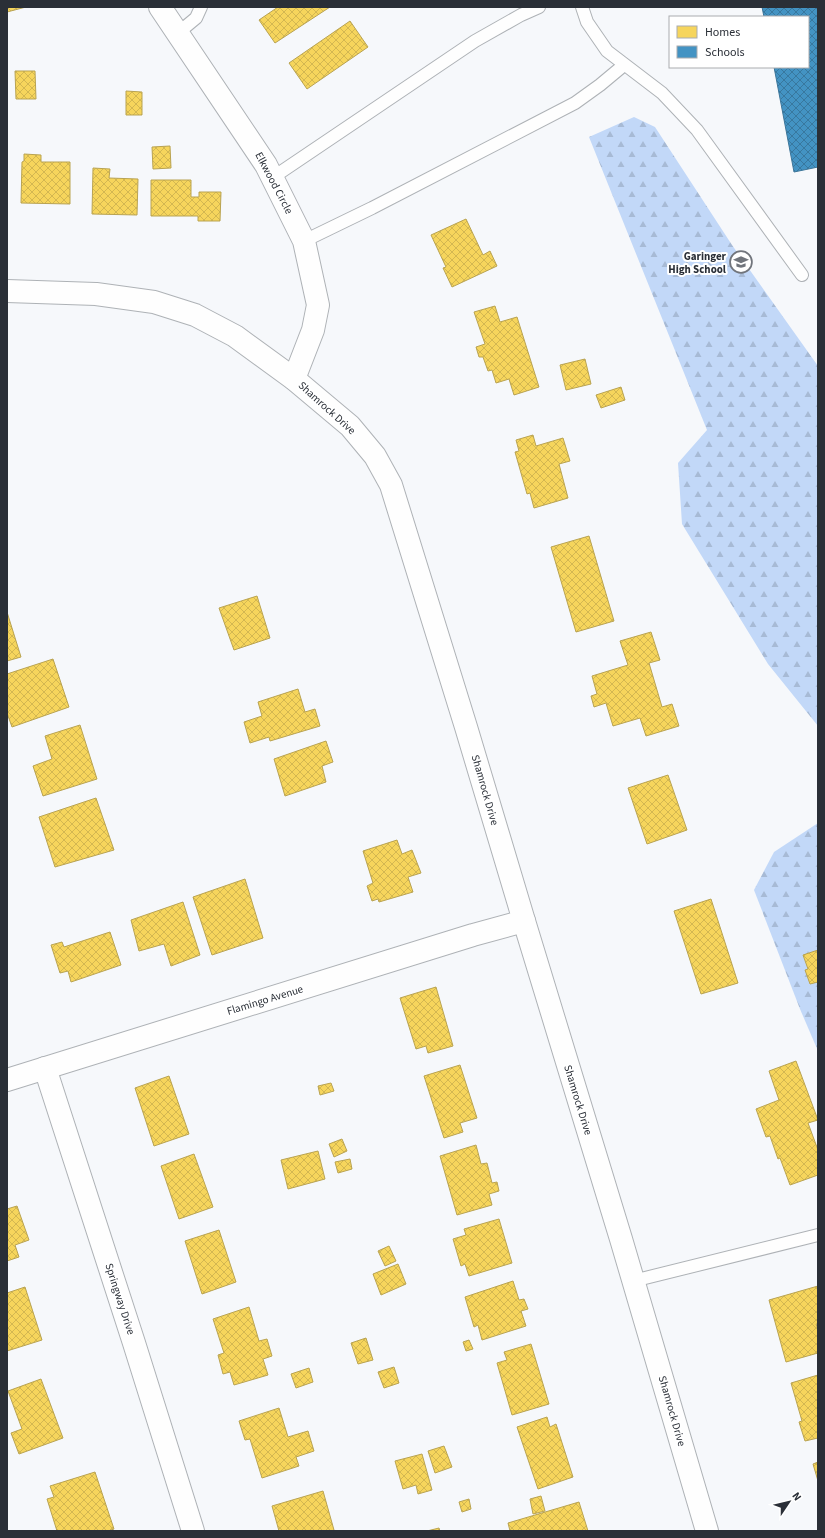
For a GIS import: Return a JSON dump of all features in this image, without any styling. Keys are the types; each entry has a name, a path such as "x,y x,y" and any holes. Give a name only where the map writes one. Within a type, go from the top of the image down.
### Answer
{"street":[{"name":"Elkwood Circle","path":"160,7 235,116 266,165 304,241 318,305 313,330 294,379"},
{"name":"Shamrock Drive","path":"7,291 96,294 154,302 195,315 235,336 294,379 350,426 375,456 391,485 468,733 707,1531"},
{"name":"Flamingo Avenue","path":"7,1080 473,935 524,921"},
{"name":"Springway Drive","path":"45,1068 193,1531"}],"lane":[{"path":"178,33 196,18 201,7"},
{"path":"272,178 475,41 521,15 539,7"},
{"path":"582,7 588,22 606,51 662,93 697,130 802,275"},
{"path":"304,241 372,208 575,103 624,65"},
{"path":"633,1281 818,1235"}],"green space":[{"path":"634,117 655,127 732,245 818,366 818,726 768,664 682,524 678,463 707,430 589,137"},
{"path":"818,823 818,1051 800,1009 754,890 774,852"}],"building: Homes":[{"path":"7,7 26,7 7,12"},
{"path":"278,7 330,7 275,43 259,20"},
{"path":"350,21 368,47 307,89 289,63"},
{"path":"15,71 35,71 36,99 16,99"},
{"path":"126,91 142,92 142,115 126,115"},
{"path":"170,146 171,168 153,169 152,147"},
{"path":"24,154 41,155 41,162 70,162 70,204 21,203 22,162 24,161"},
{"path":"93,168 110,169 109,178 138,179 137,215 92,214"},
{"path":"151,180 191,180 191,197 199,197 199,192 221,192 220,221 198,221 198,216 151,216"},
{"path":"466,219 483,255 490,251 497,266 452,287 443,268 446,267 431,235"},
{"path":"495,306 500,322 517,317 539,387 514,395 509,379 496,383 492,370 488,371 483,357 479,357 476,347 485,344 474,312"},
{"path":"585,359 591,384 566,390 560,365"},
{"path":"621,387 625,400 601,408 596,395"},
{"path":"533,435 536,446 563,438 570,461 559,464 568,498 534,508 530,493 527,494 515,452 519,451 516,440"},
{"path":"589,536 614,621 576,632 551,547"},
{"path":"257,596 270,638 234,650 219,608"},
{"path":"7,612 21,657 7,661"},
{"path":"651,632 660,660 649,663 662,707 672,704 679,726 646,736 640,718 613,726 606,703 594,707 591,696 597,694 592,676 628,665 620,641"},
{"path":"53,659 69,707 12,727 7,713 7,674"},
{"path":"298,689 305,712 315,709 320,726 270,741 269,737 250,743 244,722 262,716 258,702"},
{"path":"80,725 97,779 43,796 33,766 52,759 45,736"},
{"path":"326,741 333,762 322,766 326,782 285,796 274,759"},
{"path":"668,775 687,830 647,844 628,788"},
{"path":"96,798 114,850 55,867 39,817"},
{"path":"397,840 402,854 412,850 421,873 408,877 413,892 379,902 378,899 372,901 367,886 373,883 363,851"},
{"path":"245,879 263,938 212,955 193,897"},
{"path":"711,899 738,983 701,994 674,911"},
{"path":"183,902 200,955 171,966 164,944 139,951 131,920"},
{"path":"110,932 121,965 71,982 68,971 60,973 51,945 62,942 64,947"},
{"path":"818,950 818,982 810,984 805,970 808,969 803,955"},
{"path":"436,987 453,1046 428,1053 426,1046 416,1049 400,998"},
{"path":"796,1061 818,1120 808,1123 818,1150 818,1175 790,1185 780,1158 778,1159 770,1136 766,1137 756,1109 779,1100 769,1071"},
{"path":"460,1065 477,1118 460,1123 463,1132 444,1138 424,1076"},
{"path":"169,1076 189,1134 154,1146 135,1088"},
{"path":"331,1083 334,1091 320,1095 318,1086"},
{"path":"342,1139 347,1151 334,1157 329,1144"},
{"path":"476,1145 481,1164 487,1163 492,1183 497,1182 499,1191 489,1194 492,1205 457,1215 440,1156"},
{"path":"318,1151 325,1179 288,1189 281,1160"},
{"path":"194,1154 213,1207 179,1219 161,1166"},
{"path":"350,1159 352,1169 338,1173 335,1162"},
{"path":"17,1206 29,1240 15,1245 19,1257 7,1261 7,1209"},
{"path":"499,1219 512,1263 469,1276 465,1264 461,1266 453,1239 466,1235 464,1229"},
{"path":"219,1230 236,1282 202,1294 185,1241"},
{"path":"389,1246 396,1261 385,1266 378,1251"},
{"path":"398,1264 406,1284 381,1295 373,1274"},
{"path":"513,1281 519,1300 524,1299 528,1309 521,1311 526,1326 482,1340 478,1325 474,1327 465,1297"},
{"path":"818,1286 818,1324 816,1324 818,1329 818,1353 786,1362 769,1300"},
{"path":"25,1287 42,1340 7,1351 7,1293"},
{"path":"249,1307 259,1341 267,1339 272,1356 263,1359 268,1375 234,1385 230,1372 223,1374 218,1355 224,1353 213,1319"},
{"path":"366,1338 373,1360 358,1364 351,1343"},
{"path":"469,1340 473,1349 466,1351 463,1342"},
{"path":"531,1344 549,1404 512,1415 497,1363 507,1360 504,1352"},
{"path":"394,1367 399,1383 384,1388 378,1372"},
{"path":"309,1368 313,1382 296,1388 291,1374"},
{"path":"818,1375 818,1438 805,1441 799,1422 802,1421 791,1383"},
{"path":"41,1379 63,1438 19,1454 11,1433 22,1429 8,1391"},
{"path":"279,1408 288,1437 308,1431 314,1451 296,1457 299,1466 262,1478 250,1439 245,1440 239,1421"},
{"path":"547,1417 550,1427 556,1424 573,1477 538,1489 517,1427"},
{"path":"444,1446 452,1467 435,1473 428,1451"},
{"path":"422,1454 432,1490 418,1494 416,1485 403,1489 395,1461"},
{"path":"818,1462 818,1481 813,1464"},
{"path":"95,1472 114,1529 108,1531 57,1531 47,1499 54,1497 50,1486"},
{"path":"323,1491 334,1530 279,1531 272,1506"},
{"path":"541,1496 545,1511 533,1514 530,1499"},
{"path":"469,1499 471,1509 462,1512 459,1502"},
{"path":"579,1502 588,1531 510,1531 508,1523"},
{"path":"439,1528 440,1531 427,1531"}],"building: Schools":[{"path":"762,7 818,7 818,167 794,172 774,68 809,68 809,16 764,16"}],"place":[{"name":"Garinger High School","path":"741,262"}]}
